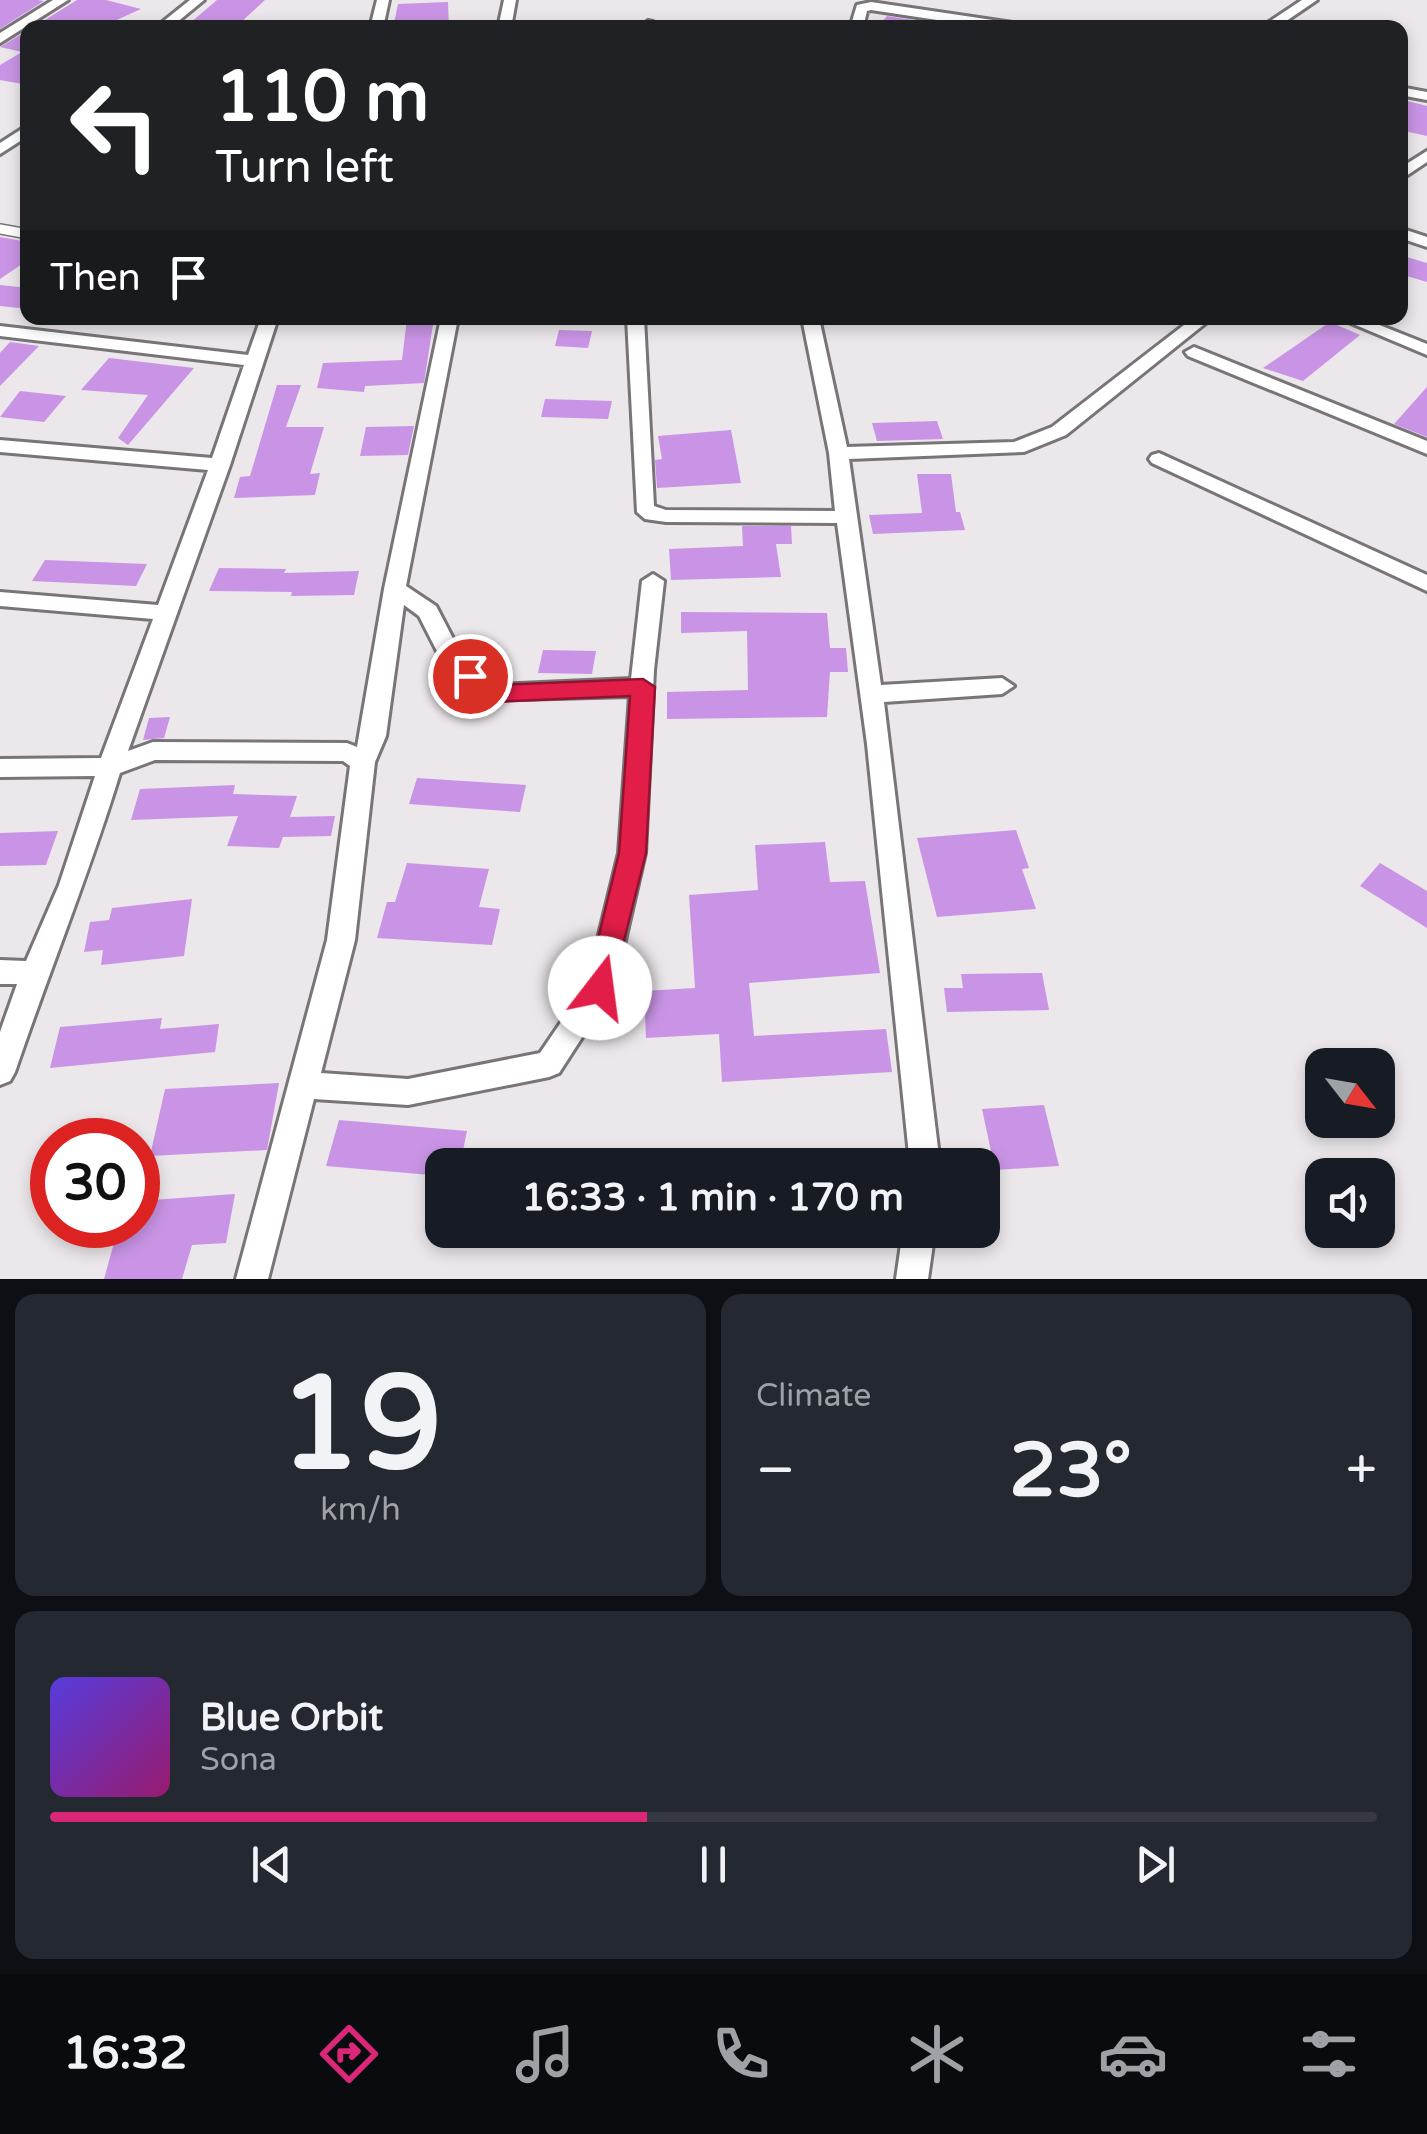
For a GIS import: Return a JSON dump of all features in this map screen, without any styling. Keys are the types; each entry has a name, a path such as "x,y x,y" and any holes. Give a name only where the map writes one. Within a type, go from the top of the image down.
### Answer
{"street":[{"path":"30,20 62,0"},
{"path":"172,20 198,0"},
{"path":"1279,20 1311,0"},
{"path":"858,20 860,8 872,6 966,20"},
{"path":"1408,152 1427,156 1424,161"},
{"path":"0,1072 72,885 267,325"},
{"path":"252,1279 341,940 364,762 374,736 394,589 448,325"},
{"path":"635,325 644,508 666,516 846,517"},
{"path":"811,325 839,454 872,694 923,1148"},
{"path":"839,454 1017,448 1059,432 1194,325"},
{"path":"1365,325 1427,350"},
{"path":"0,331 254,361"},
{"path":"1194,352 1427,448"},
{"path":"0,446 220,465"},
{"path":"1159,459 1427,584"},
{"path":"304,1085 408,1092 549,1064 600,988 617,923 632,853 654,581"},
{"path":"394,589 428,611 451,657 490,694 643,687"},
{"path":"0,599 164,613"},
{"path":"872,694 1002,686"},
{"path":"0,768 110,767 153,751 347,752 364,762"},
{"path":"0,972 35,973"},
{"path":"912,1279 916,1248"}],"building":[{"path":"0,0 37,0 44,1 0,29"},
{"path":"77,0 106,0 141,9 117,20 45,20"},
{"path":"217,0 265,0 243,20 193,20"},
{"path":"448,2 449,20 395,20 398,4"},
{"path":"20,35 20,52 0,47"},
{"path":"20,53 20,84 0,80 0,65"},
{"path":"1408,101 1427,106 1427,136 1408,132"},
{"path":"0,237 20,241 20,265 0,279"},
{"path":"1408,257 1427,263 1427,282 1408,276"},
{"path":"0,285 20,287 20,308 0,306"},
{"path":"406,325 433,325 424,383 365,386 364,392 317,388 323,363 402,360"},
{"path":"1326,325 1337,325 1360,335 1303,381 1263,368"},
{"path":"559,330 592,331 588,348 555,346"},
{"path":"10,342 39,346 0,386 0,353"},
{"path":"109,358 194,368 128,445 118,438 148,395 81,390"},
{"path":"277,385 301,385 286,427 324,427 310,474 320,473 315,495 234,498 240,477 250,476"},
{"path":"1427,387 1427,437 1394,424"},
{"path":"20,391 66,396 44,422 0,417"},
{"path":"545,399 612,401 608,419 541,417"},
{"path":"937,421 943,439 877,441 872,423"},
{"path":"414,426 408,455 360,456 366,427"},
{"path":"731,430 741,483 657,488 655,460 662,459 658,436"},
{"path":"917,474 951,474 956,512 960,512 965,530 873,534 869,515 922,513"},
{"path":"742,526 791,526 792,544 776,544 781,577 671,580 669,549 743,546"},
{"path":"45,560 147,564 136,586 32,581"},
{"path":"219,568 286,569 284,573 359,571 354,595 291,596 292,592 209,591"},
{"path":"681,612 827,613 830,648 846,648 848,672 830,672 827,717 667,719 667,692 748,690 747,631 681,633"},
{"path":"543,650 596,651 592,674 538,673"},
{"path":"170,717 164,738 143,740 149,718"},
{"path":"417,778 526,785 520,812 409,804"},
{"path":"235,785 233,794 297,796 290,817 335,816 331,836 283,837 279,848 227,846 238,816 131,820 140,789"},
{"path":"1016,830 1029,868 1022,869 1036,909 937,917 917,838"},
{"path":"58,831 46,865 0,866 0,833"},
{"path":"825,842 830,882 865,881 880,973 749,983 754,1036 886,1029 892,1072 722,1082 719,1034 646,1038 644,991 695,988 689,895 758,890 755,845"},
{"path":"407,863 489,869 479,907 500,909 492,945 377,938 387,902 395,902"},
{"path":"1380,863 1427,891 1427,928 1360,886"},
{"path":"192,899 184,956 101,965 103,950 84,952 90,922 109,920 112,908"},
{"path":"1042,973 1049,1010 947,1012 944,988 963,988 961,974"},
{"path":"162,1018 160,1029 219,1024 215,1052 50,1068 60,1027"},
{"path":"279,1083 267,1150 160,1155 159,1118 165,1089"},
{"path":"1044,1105 1059,1166 1000,1170 1000,1148 990,1148 982,1109"},
{"path":"339,1120 467,1131 464,1148 425,1148 425,1175 326,1166"},
{"path":"235,1194 226,1243 192,1245 182,1279 104,1279 113,1248 160,1248 160,1199"}],"route":[{"path":"470,676 490,694 643,687 632,853 600,988"}]}
